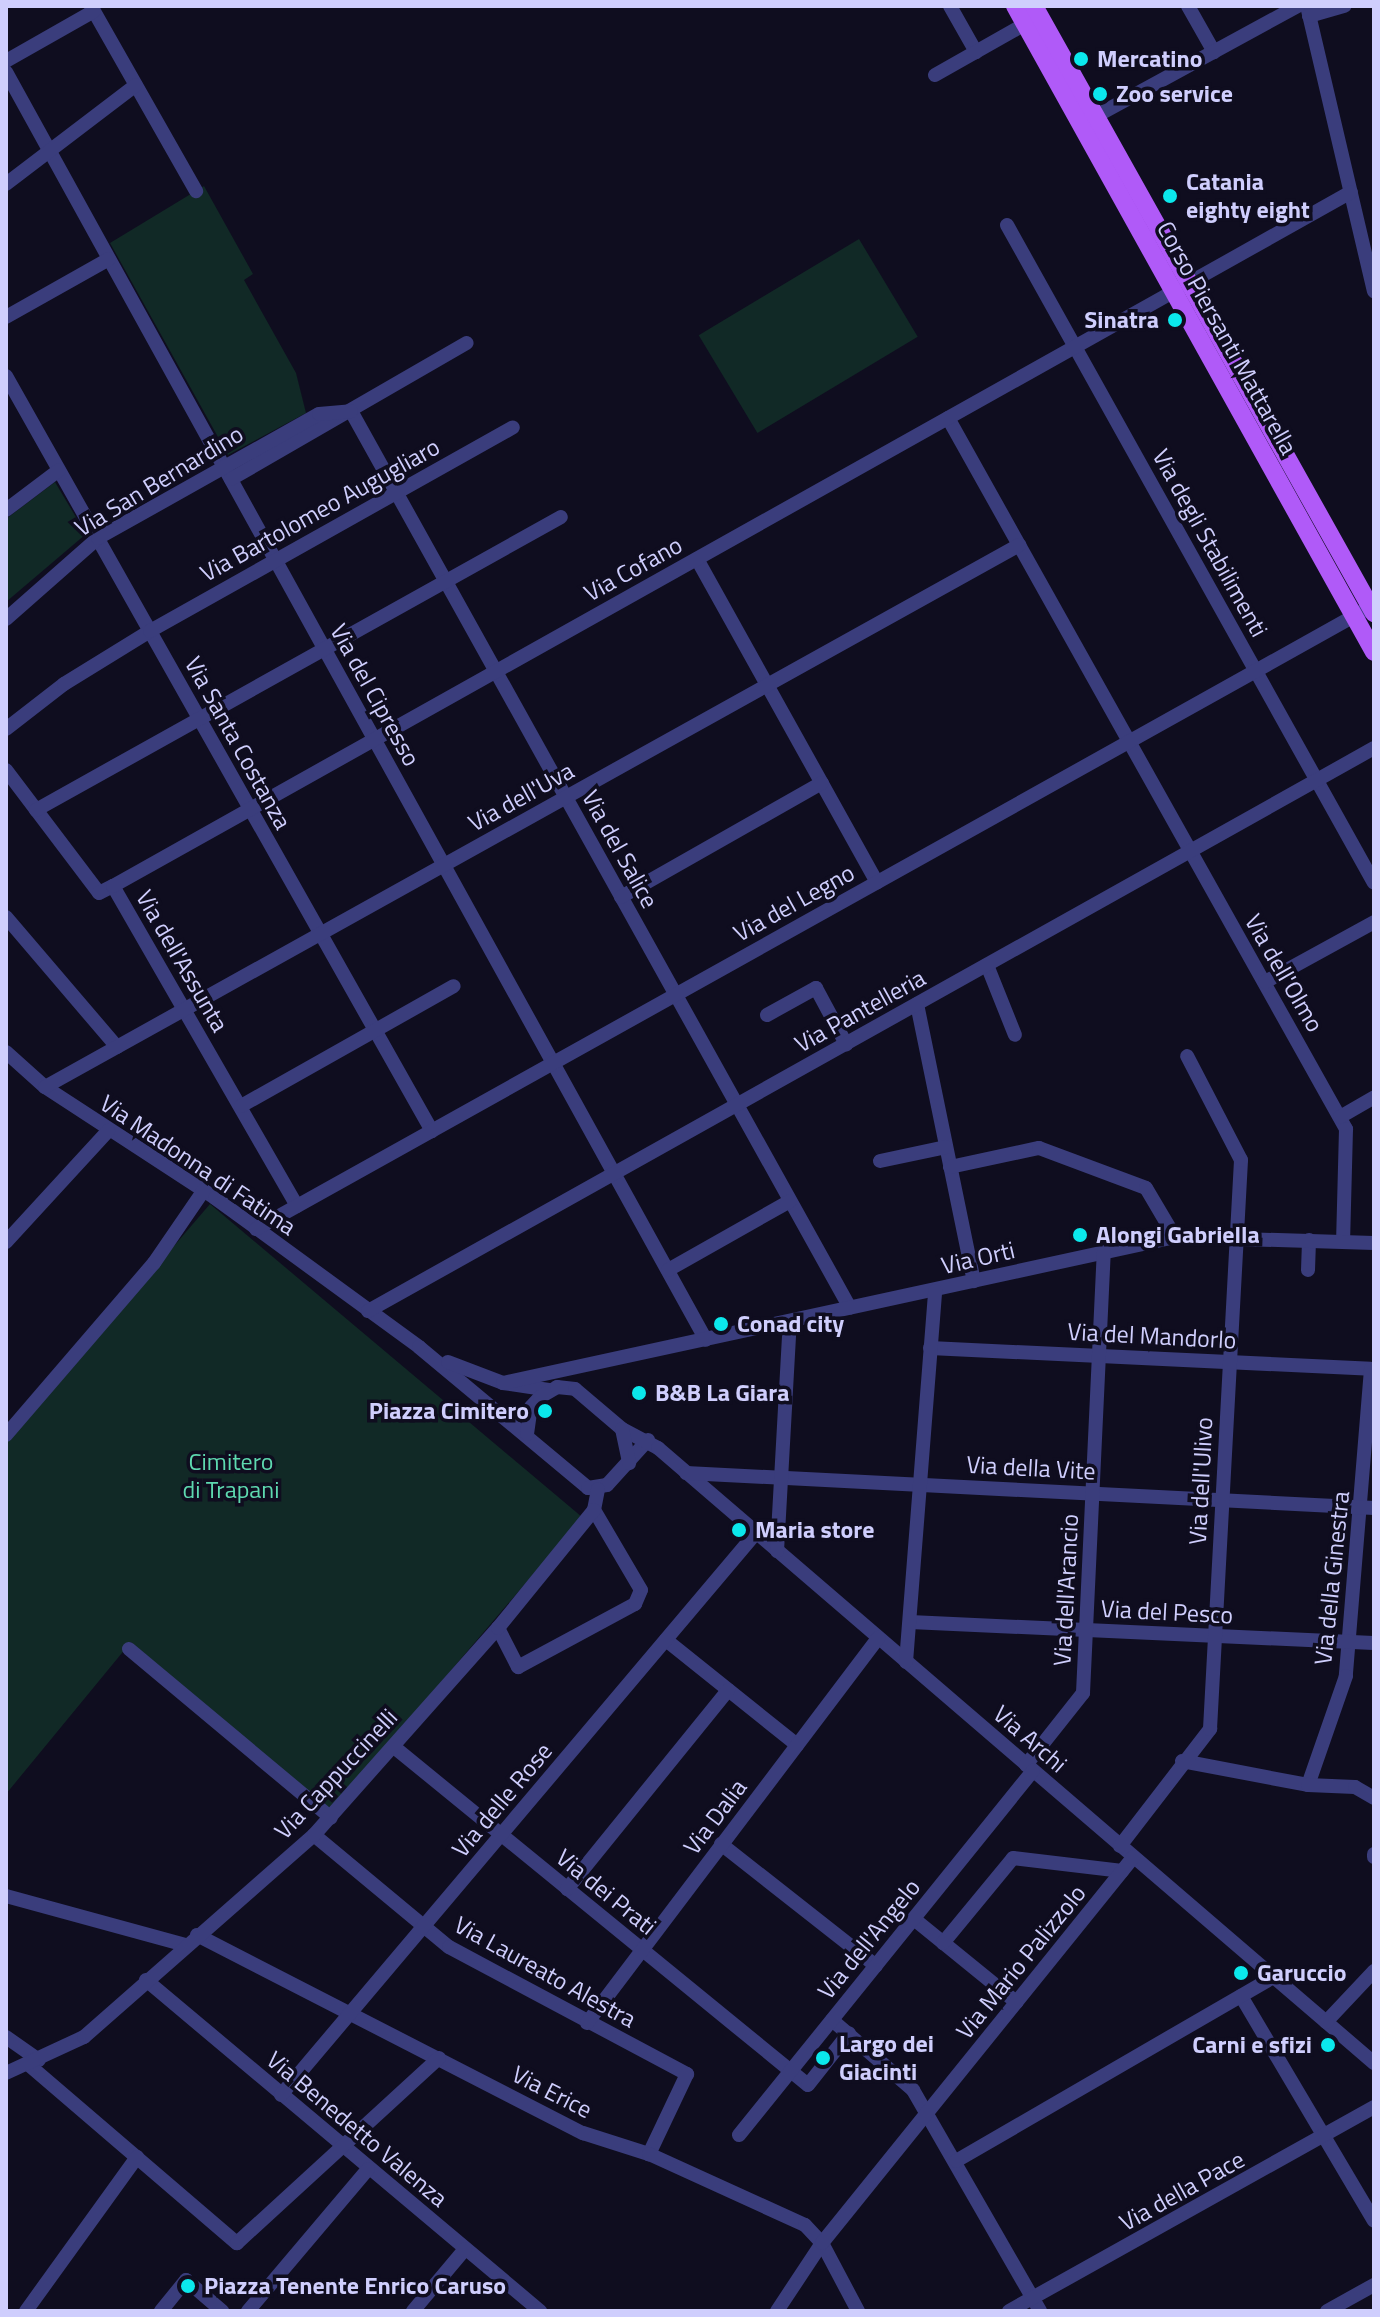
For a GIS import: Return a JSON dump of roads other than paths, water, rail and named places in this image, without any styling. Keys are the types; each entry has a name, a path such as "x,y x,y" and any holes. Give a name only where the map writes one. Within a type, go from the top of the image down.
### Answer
{"main road":[{"name":"Corso Piersanti Mattarella","path":"1015,6 1373,608"},
{"name":"Corso Piersanti Mattarella","path":"1034,6 1096,116 1181,287 1374,652"}],"street":[{"path":"950,6 976,52"},
{"path":"1188,6 1214,52"},
{"path":"1096,116 1214,52 1304,9 1345,6"},
{"path":"6,61 92,9 196,191"},
{"path":"1304,9 1374,291"},
{"path":"935,75 1025,24"},
{"name":"Via del Cipresso","path":"6,72 706,1340"},
{"path":"6,184 136,85"},
{"name":"Via Cofano","path":"113,886 1351,192"},
{"name":"Via degli Stabilimenti","path":"1007,225 1374,883"},
{"path":"6,317 109,259"},
{"name":"Via San Bernardino","path":"6,619 98,538 227,473 319,414 351,411 467,343"},
{"name":"Via Santa Costanza","path":"6,376 10,394 98,538 432,1131"},
{"name":"Via del Salice","path":"351,411 850,1308"},
{"name":"Via dell'Olmo","path":"948,418 1346,1129 1343,1241"},
{"name":"Via Bartolomeo Augugliaro","path":"6,729 64,684 150,631 513,427"},
{"path":"6,510 59,470"},
{"path":"36,810 561,517"},
{"name":"Via dell'Uva","path":"45,1087 1019,545"},
{"path":"697,559 877,882"},
{"name":"Via del Legno","path":"256,1229 1373,608"},
{"name":"Via Pantelleria","path":"368,1311 1374,748"},
{"name":"Via dell'Assunta","path":"6,770 99,893 113,886 297,1206"},
{"path":"621,897 822,783"},
{"path":"6,917 117,1047"},
{"path":"1265,982 1374,922"},
{"path":"987,965 1015,1035"},
{"path":"241,1106 454,986"},
{"path":"767,1015 816,988 846,1044"},
{"path":"917,1004 974,1281"},
{"name":"Via Madonna di Fatima","path":"6,1052 45,1087 108,1131 204,1190 419,1347"},
{"name":"Via dell'Ulivo","path":"1182,1761 1210,1729 1241,1160 1187,1056"},
{"path":"1340,1117 1374,1097"},
{"path":"6,1242 108,1131"},
{"path":"880,1161 946,1147"},
{"path":"950,1167 1039,1148 1146,1188 1175,1237"},
{"path":"6,1435 154,1263 204,1190"},
{"path":"668,1270 790,1201"},
{"name":"Via Orti","path":"596,1366 1175,1237 1374,1243"},
{"path":"1308,1270 1309,1240"},
{"name":"Via dell'Arancio","path":"1030,1768 1083,1693 1104,1253"},
{"path":"906,1662 935,1291"},
{"path":"777,1551 790,1321"},
{"path":"419,1347 472,1374 503,1383 581,1394 622,1429 629,1463"},
{"path":"419,1347 588,1488 598,1489"},
{"name":"Via del Mandorlo","path":"930,1348 1371,1369"},
{"path":"503,1383 596,1366"},
{"path":"527,1434 531,1407 554,1388 596,1366"},
{"name":"Via della Ginestra","path":"1308,1785 1346,1676 1348,1642 1368,1508 1371,1369"},
{"name":"Via Archi","path":"622,1429 653,1444 1374,2063"},
{"path":"498,1628 518,1667 635,1604 641,1590 593,1516 598,1489 653,1444"},
{"name":"Via della Vite","path":"686,1473 1368,1508"},
{"name":"Via Cappuccinelli","path":"7,2072 84,2037 314,1835 593,1516"},
{"name":"Via delle Rose","path":"281,2095 756,1533"},
{"name":"Via del Pesco","path":"910,1622 1374,1643"},
{"name":"Via Dalia","path":"587,2023 878,1638"},
{"path":"666,1640 797,1745"},
{"path":"129,1649 331,1818"},
{"path":"567,1889 728,1690"},
{"name":"Via dei Prati","path":"394,1747 791,2071"},
{"path":"1120,1846 1182,1761 1308,1785 1355,1787 1374,1798"},
{"name":"Via dell'Angelo","path":"739,2135 914,1919 1030,1768"},
{"name":"Via Laureato Alestra","path":"314,1835 449,1947 687,2074 649,2154"},
{"path":"721,1844 876,1966"},
{"name":"Via Mario Palizzolo","path":"777,2311 822,2243 1133,1857"},
{"path":"943,1943 1013,1858 1122,1871"},
{"name":"Via Erice","path":"6,1896 191,1940 350,2013 583,2133 649,2154 805,2225 822,2243 858,2311"},
{"path":"914,1919 1016,2002"},
{"path":"1326,2022 1374,1971"},
{"path":"956,2161 1273,1977"},
{"name":"Via Benedetto Valenza","path":"146,1980 540,2311"},
{"path":"1241,1996 1374,2221"},
{"path":"832,2020 913,2090 1036,2304"},
{"path":"791,2071 808,2085 849,2033"},
{"path":"6,2037 237,2243 439,2058"},
{"name":"Via della Pace","path":"1009,2311 1036,2304 1374,2107"},
{"path":"26,2311 137,2157"},
{"path":"248,2311 368,2169"},
{"path":"413,2311 465,2249"},
{"path":"161,2311 186,2280 222,2311"},
{"path":"1327,2311 1374,2285"}],"place":[{"name":"Mercatino","path":"1081,59"},
{"name":"Zoo service","path":"1100,94"},
{"name":"Catania eighty eight","path":"1170,196"},
{"name":"Sinatra","path":"1175,320"},
{"name":"Alongi Gabriella","path":"1080,1235"},
{"name":"Conad city","path":"721,1324"},
{"name":"B&B La Giara","path":"639,1393"},
{"name":"Piazza Cimitero","path":"545,1411"},
{"name":"Maria store","path":"739,1530"},
{"name":"Garuccio","path":"1241,1973"},
{"name":"Carni e sfizi","path":"1328,2045"},
{"name":"Largo dei Giacinti","path":"823,2058"},
{"name":"Piazza Tenente Enrico Caruso","path":"188,2286"}],"park label":[{"name":"Cimitero di Trapani","path":"231,1476"}]}
